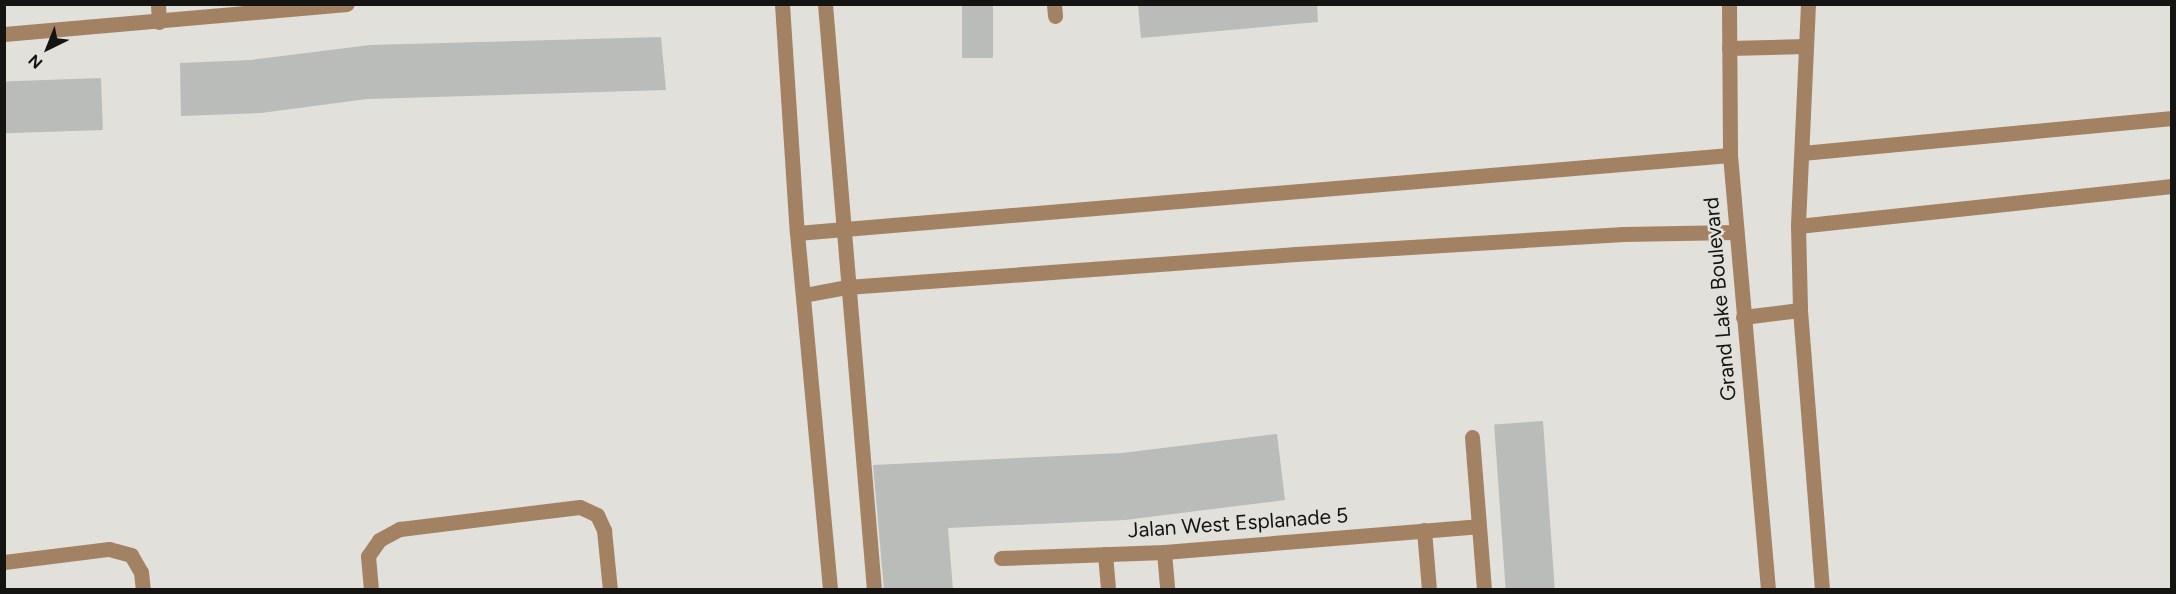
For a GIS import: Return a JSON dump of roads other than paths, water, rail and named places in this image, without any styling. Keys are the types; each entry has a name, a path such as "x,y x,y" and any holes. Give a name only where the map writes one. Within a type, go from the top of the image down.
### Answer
{"street":[{"path":"158,4 159,22"},
{"path":"4,34 347,4"},
{"path":"782,4 797,233 830,590"},
{"path":"825,4 841,228 874,590"},
{"name":"Grand Lake Boulevard","path":"1729,4 1730,155 1735,232 1768,590"},
{"path":"1808,4 1798,226 1800,310 1822,590"},
{"path":"1729,48 1806,46"},
{"path":"1802,153 2172,118"},
{"path":"797,233 1730,155"},
{"path":"1798,226 2172,186"},
{"path":"804,295 847,287 1623,234 1735,232"},
{"path":"1743,317 1800,310"},
{"path":"1472,437 1484,590"},
{"path":"371,590 368,556 380,540 400,529 580,507 597,515 604,530 610,590"},
{"name":"Jalan West Esplanade 5","path":"1001,558 1164,552 1478,526"},
{"path":"1424,530 1429,590"},
{"path":"4,562 109,549 131,555 141,572 143,590"},
{"path":"1164,552 1167,590"},
{"path":"1105,554 1108,590"}]}
